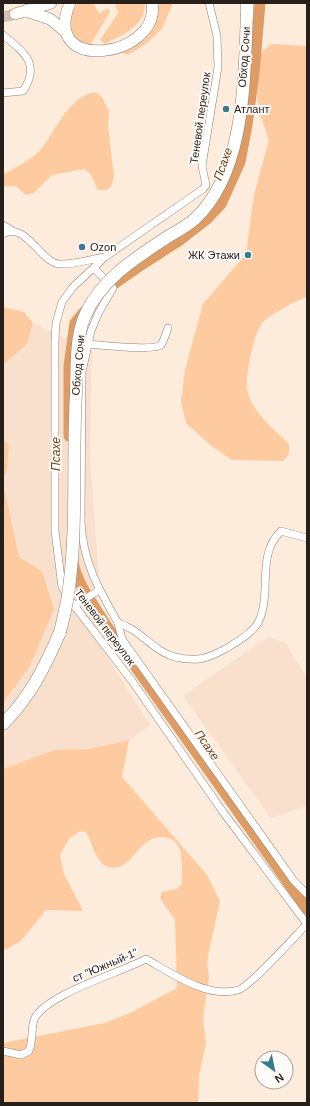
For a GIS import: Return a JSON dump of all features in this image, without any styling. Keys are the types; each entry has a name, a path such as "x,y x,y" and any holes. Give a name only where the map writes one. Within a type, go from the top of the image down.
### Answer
{"highway":[{"name":"Обход Сочи","path":"3,724 20,707 33,689 48,662 60,632 68,597 72,562 74,422 79,338 84,317 101,290 116,274 194,220 219,188 230,160 238,121 244,71 246,7"}],"main road":[{"path":"15,14 51,3"},
{"path":"66,32 66,13 70,3"},
{"path":"26,11 50,19 66,32 72,43 82,49 105,52 135,38 146,29 151,21 152,3"}],"street":[{"name":"Теневой переулок","path":"209,3 218,42 218,66 202,166 206,185 203,189 105,257 73,287 62,302 56,323 55,531 62,587 74,606 132,681 223,812 307,924"},
{"path":"3,35 26,57 32,72 29,82 23,91 3,93"},
{"name":"Теневой переулок","path":"3,225 20,233 51,260 58,264 105,257"},
{"path":"3,234 13,231"},
{"path":"94,268 114,288 100,312 87,344 82,372 81,522 82,540 86,559 99,590 118,622 122,639 294,881 307,894"},
{"path":"87,344 136,348 158,347 162,344 168,328"},
{"path":"118,622 131,627 173,657 196,661 212,657 251,631 259,621 264,602 269,550 275,536 281,531 307,538"},
{"path":"74,606 99,590"},
{"name":"ст \"Южный-1\"","path":"3,1051 21,1055 29,1051 35,1020 42,1009 56,998 146,959 197,986 224,992 239,990 252,980 307,924"}],"shaded area":[{"path":"78,3 93,3 99,14 108,8 110,12 89,47 82,44 77,39 71,28 71,16"},
{"path":"115,3 145,3 144,11 142,18 132,29 105,44 100,40 118,13"},
{"path":"159,3 173,3 162,29 147,43 128,55 119,51 155,23"},
{"path":"272,44 307,46 307,297 283,308 262,323 253,345 247,374 247,389 249,397 258,412 289,444 289,454 283,461 232,460 209,444 186,423 181,402 185,370 203,304 246,254 254,195 269,140 259,111 254,75 262,51"},
{"path":"95,92 102,97 109,111 108,126 114,176 112,185 107,190 98,190 91,175 85,169 52,175 34,193 26,195 16,186 3,186 3,175 26,162 36,154 45,144 71,106 86,95"},
{"path":"3,307 24,312 33,323 27,344 3,365"},
{"path":"33,323 92,351 90,457 98,567 97,641 150,725 129,740 89,749 54,750 3,769 3,703 30,666 42,571 19,557 7,506 3,484 3,477 7,472 6,440 3,439 3,365 27,344"},
{"path":"3,439 9,444 7,472 3,477"},
{"path":"3,484 19,557 42,571 54,609 30,666 3,703"},
{"path":"268,637 286,643 307,679 307,806 271,818 183,696"},
{"path":"129,740 122,777 207,875 220,901 207,961 209,978 203,1018 206,1044 199,1076 198,1103 3,1103 3,1043 105,1023 130,1013 177,988 175,920 160,897 162,892 176,889 182,884 182,864 178,845 168,838 158,837 150,840 124,864 117,867 109,867 101,862 86,832 80,831 69,839 60,855 64,874 83,911 46,910 21,941 3,951 3,769 54,750 89,749"}],"waterway":[{"name":"Псахе","path":"104,291 180,240 207,219 221,204 240,162 254,73 260,3"},
{"name":"Псахе","path":"69,436 69,366 75,323 85,311"},
{"name":"Псахе","path":"73,561 82,586 106,625 307,909"}],"tunnel":[{"path":"3,17 15,14"}],"place":[{"name":"Атлант","path":"226,109"},
{"name":"Ozon","path":"82,247"},
{"name":"ЖК Этажи","path":"248,255"}]}
